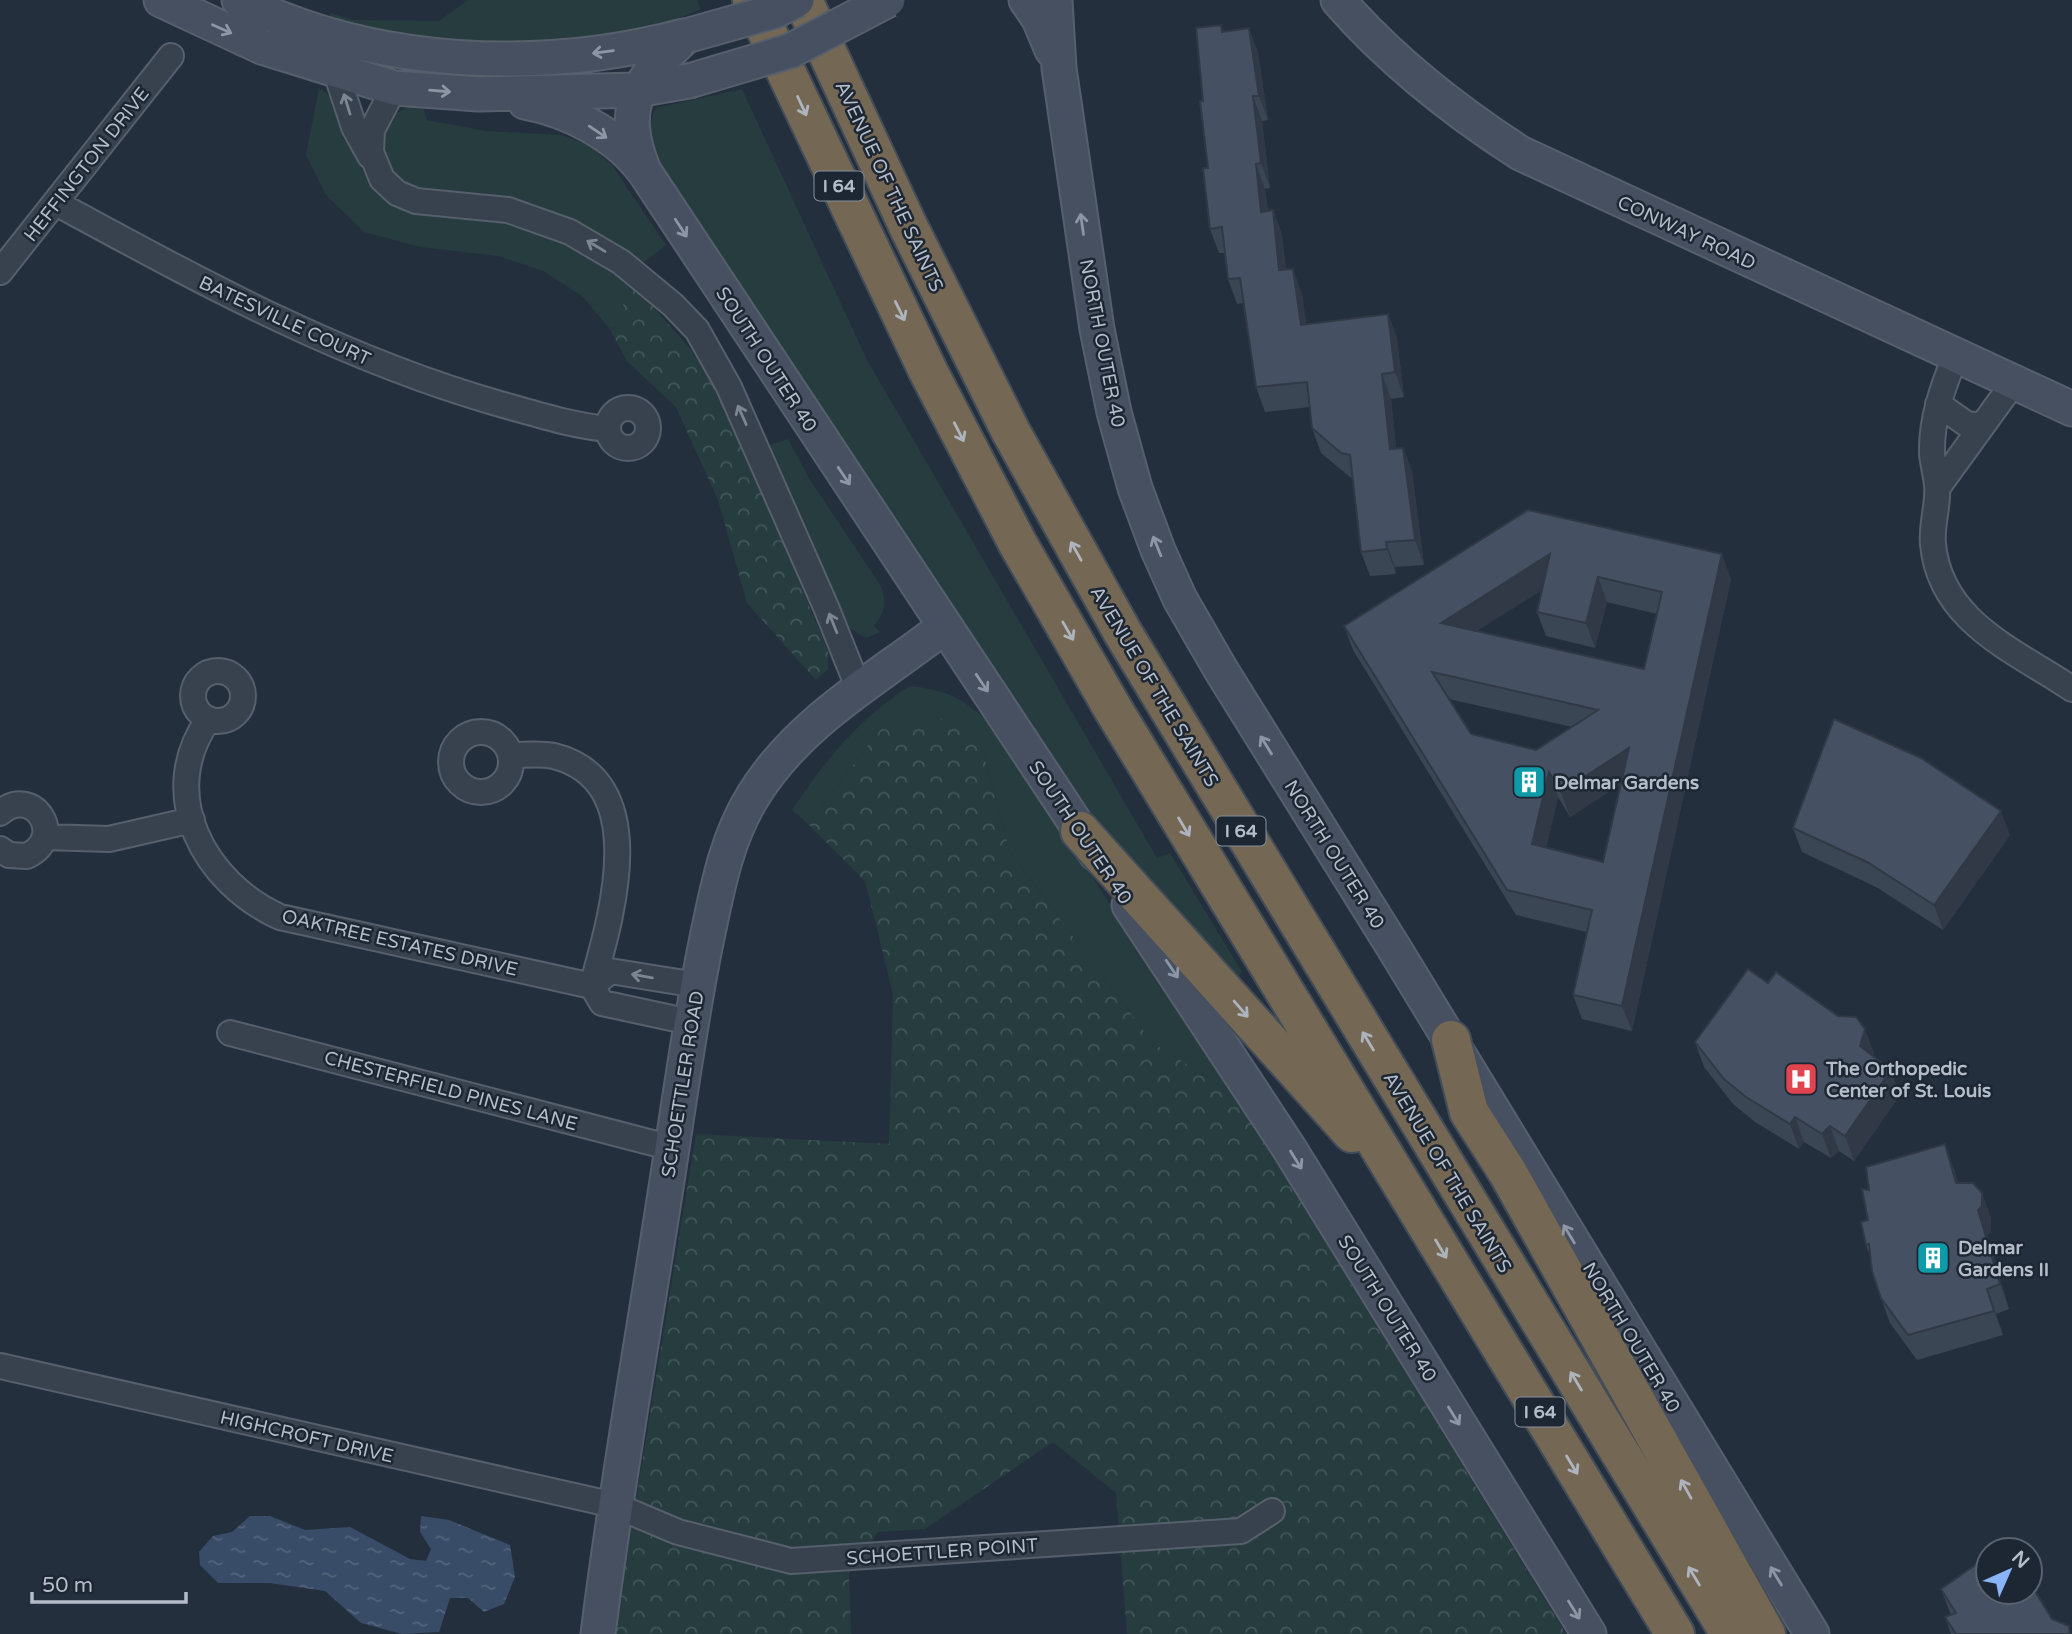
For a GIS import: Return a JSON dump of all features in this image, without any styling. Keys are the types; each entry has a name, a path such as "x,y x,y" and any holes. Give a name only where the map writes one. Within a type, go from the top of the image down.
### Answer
{"highway":[{"name":"I 64","path":"752,0 928,371 1018,544 1113,709 1675,1634"},
{"name":"AVENUE OF THE SAINTS","path":"803,0 970,351 1011,432 1097,587 1730,1634"},
{"path":"1080,831 1406,1191"},
{"path":"1451,1040 1469,1112 1515,1185 1766,1634"}],"street":[{"path":"161,0 261,47 394,88 489,94 637,89 689,81 790,51 888,0"},
{"path":"239,0 339,38 474,60 602,54 676,41 775,11 797,0"},
{"path":"1026,0 1039,19 1059,68"},
{"name":"NORTH OUTER 40","path":"1055,0 1059,68 1097,329 1135,488 1180,599 1220,670 1451,1040 1812,1634"},
{"name":"CONWAY ROAD","path":"1338,0 1421,83 1467,119 1520,153 2072,410"},
{"path":"316,30 328,46 354,127 382,179 397,192 416,201 508,211 570,232 621,262 689,322 713,354 729,387 826,607 858,687"},
{"path":"637,89 676,41"},
{"name":"HEFFINGTON DRIVE","path":"0,272 171,56"},
{"path":"375,166 371,152 372,130 394,88"},
{"name":"SOUTH OUTER 40","path":"637,89 633,145 644,171 1289,1148 1589,1634"},
{"path":"489,94 554,108 595,129 635,159 644,171"},
{"name":"BATESVILLE COURT","path":"55,203 223,292 355,355 444,388 556,422 608,429"},
{"path":"1956,355 1938,404 1932,451 1938,487 1933,517 1933,546 1939,570 1953,600 1976,627 2002,648 2072,688"},
{"path":"1938,487 2014,382"},
{"path":"1938,404 1968,425 1983,424"},
{"name":"SCHOETTLER ROAD","path":"598,1634 614,1506 690,1021 724,858 752,797 809,729 858,687 901,660 944,627"},
{"name":"OAKTREE ESTATES DRIVE","path":"208,720 193,741 186,764 184,780 192,820 206,853 245,899 280,917 592,986 602,1003 690,1021"},
{"path":"511,755 552,755 573,763 601,789 612,807 618,831 619,856 602,951 592,986"},
{"path":"0,813 17,804 33,808 44,821 45,837 42,845 27,856 9,855 0,849"},
{"path":"45,837 109,839 192,820"},
{"path":"592,986 610,971 697,985"},
{"name":"CHESTERFIELD PINES LANE","path":"230,1033 672,1148"},
{"name":"HIGHCROFT DRIVE","path":"0,1366 614,1506"},
{"name":"SCHOETTLER POINT","path":"614,1506 678,1532 791,1561 1241,1531 1272,1511"}],"green space":[{"path":"468,0 697,0 701,9 677,19 677,28 508,46 427,45 329,22 330,13 354,20 439,21"},
{"path":"319,88 340,102 354,153 365,174 383,195 539,230 587,253 636,287 629,322 610,329 582,296 543,271 498,256 420,247 364,232 326,195 306,155"},
{"path":"742,89 867,360 1157,858 1170,853 1242,972 1232,982 1118,848 1062,773 662,168 650,131 656,108"},
{"path":"422,104 427,120 486,131 562,135 590,146 612,165 666,245 643,263 586,228 525,202 481,193 424,189 406,184 396,177 379,145 386,128 398,112"},
{"path":"636,287 691,350 728,407 828,652 828,669 816,680 747,603 718,500 676,407 627,361 610,329 629,322 620,296"},
{"path":"788,439 810,480 881,586 884,607 874,626 880,632 866,638 846,626 839,613 769,445"},
{"path":"909,686 935,690 957,698 995,729 1236,1096 1152,1042 1010,852 983,751 883,726 808,824 792,810 844,742 874,713"},
{"path":"948,718 983,751 1010,852 1152,1042 1236,1096 1566,1634 1127,1634 1116,1493 1053,1442 925,1529 878,1532 849,1573 851,1634 614,1634 696,1134 889,1144 893,994 865,881 808,824 883,726"}],"water":[{"path":"250,1516 270,1516 305,1530 350,1527 410,1559 426,1561 431,1549 420,1532 421,1516 449,1520 510,1545 515,1577 504,1604 484,1612 468,1598 450,1598 439,1632 402,1634 361,1623 325,1591 270,1583 218,1583 200,1565 199,1552 213,1536 232,1532"}],"building":[{"path":"1221,25 1222,32 1249,28 1259,96 1253,96 1261,163 1256,164 1261,212 1273,210 1279,270 1293,269 1301,325 1388,314 1395,372 1382,374 1390,449 1403,448 1415,540 1386,542 1387,549 1361,552 1350,455 1341,453 1312,428 1307,382 1256,387 1240,278 1228,279 1222,227 1210,229 1203,168 1208,168 1200,101 1203,101 1196,28"},
{"name":"Delmar Gardens","path":"1528,510 1722,554 1622,1006 1573,995 1592,910 1507,890 1344,626","holes":["1550,554 1537,612 1586,623 1598,577 1662,592 1644,669 1441,623","1432,672 1598,710 1536,750 1471,734","1629,748 1603,862 1532,844 1549,772 1561,792"]},
{"path":"1834,719 1921,758 2001,811 1934,905 1867,862 1793,828"},
{"path":"1748,969 1768,983 1776,972 1838,1016 1856,1017 1865,1029 1860,1046 1891,1070 1845,1136 1830,1126 1822,1134 1795,1117 1790,1124 1746,1097 1724,1079 1695,1042"},
{"name":"Delmar Gardens II","path":"1945,1144 1956,1183 1973,1183 1982,1193 1982,1206 1978,1210 2000,1284 1987,1289 1994,1311 1908,1335 1881,1298 1872,1271 1869,1244 1866,1245 1861,1222 1868,1220 1862,1189 1869,1190 1866,1167"},
{"path":"1974,1566 1974,1606 2044,1606 2052,1619 2069,1626 2070,1634 1956,1634 1945,1617 1956,1613 1941,1589"}],"place":[{"name":"Delmar Gardens","path":"1529,782"},
{"name":"The Orthopedic Center of St. Louis","path":"1801,1079"},
{"name":"Delmar Gardens II","path":"1933,1258"}]}
